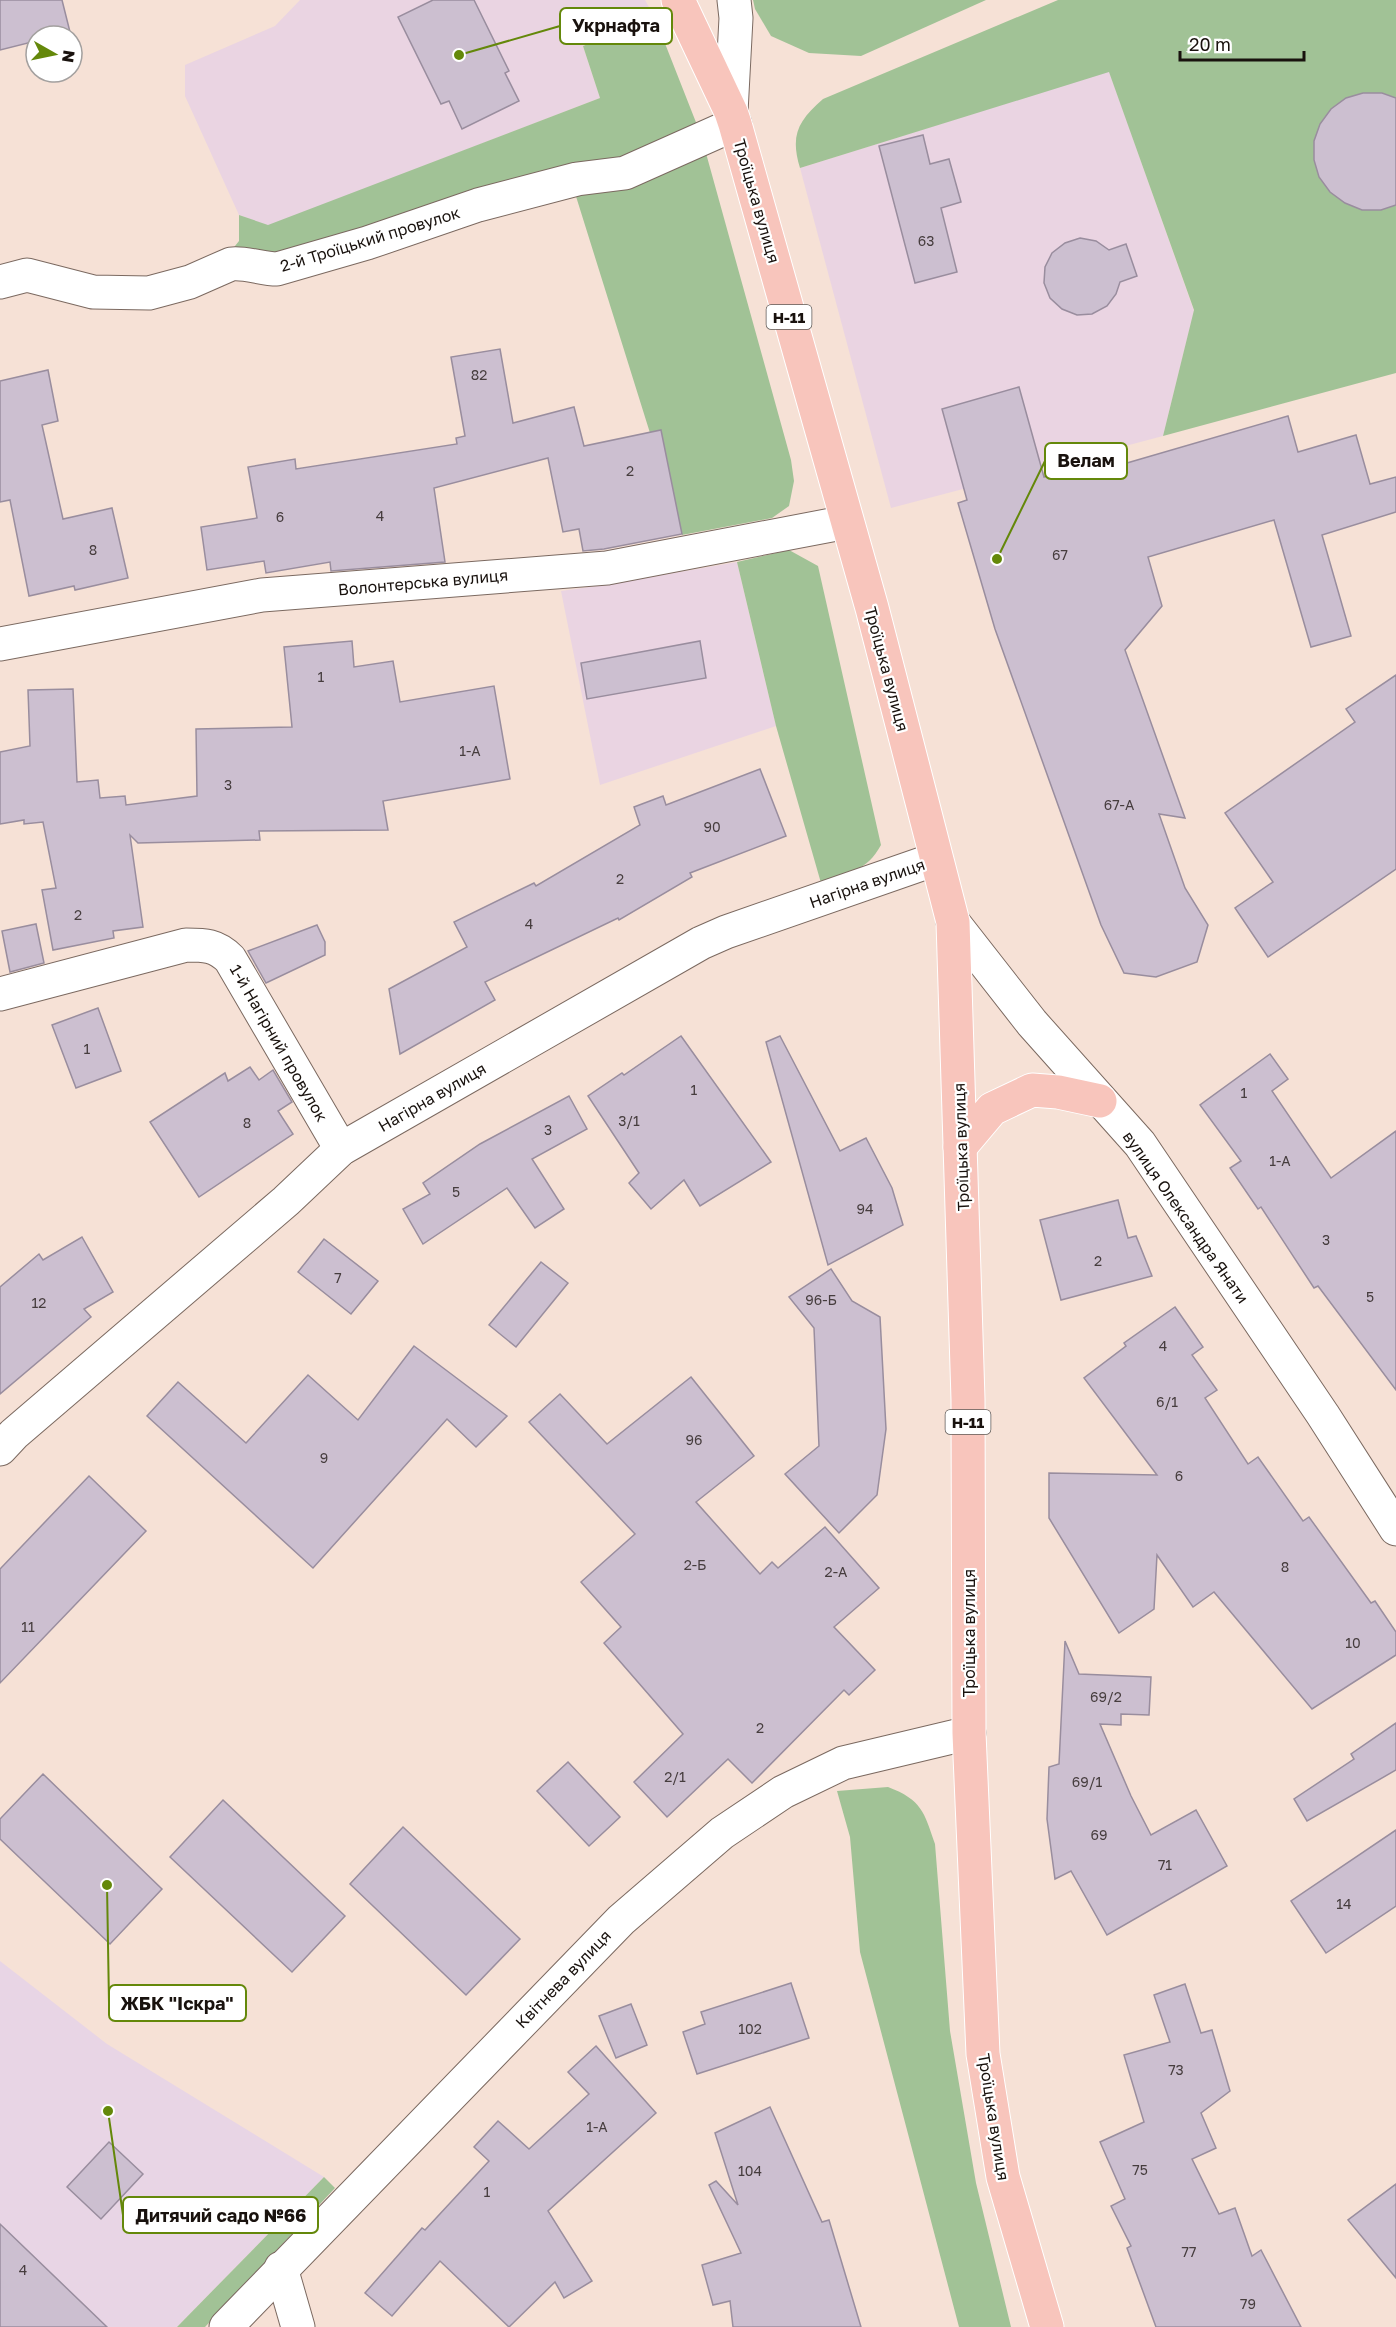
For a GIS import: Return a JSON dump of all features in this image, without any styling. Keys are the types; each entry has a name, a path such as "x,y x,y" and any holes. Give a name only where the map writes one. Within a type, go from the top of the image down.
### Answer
{"main road":[{"name":"Троїцька вулиця","path":"678,0 733,118 872,608 953,922 968,1399 969,1733 983,2054 1003,2177 1047,2327"},
{"path":"960,1147 992,1109 1032,1090 1058,1092 1100,1101"}],"street":[{"path":"733,118 736,18 734,0"},
{"name":"2-й Троїцький провулок","path":"0,282 27,275 93,292 149,293 189,282 231,264 277,269 367,243 478,205 577,179 625,173 733,118"},
{"name":"Волонтерська вулиця","path":"0,644 262,595 607,568 847,522"},
{"name":"Нагірна вулиця","path":"0,1449 23,1426 286,1201 341,1149 701,943 726,932 936,859"},
{"name":"вулиця Олександра Янати","path":"953,922 1032,1023 1140,1144 1323,1415 1396,1529"},
{"name":"1-й Нагірний провулок","path":"0,994 186,945 206,945 220,949 230,959 341,1149"},
{"name":"Квітнева вулиця","path":"226,2327 621,1920 722,1833 783,1792 843,1763 969,1733"},
{"path":"281,2268 298,2327"}],"shaded area":[{"path":"300,0 645,0 655,18 583,46 600,98 268,226 239,215 185,96 185,65 275,26"},
{"path":"1109,71 1194,311 1163,436 891,508 800,168"},
{"path":"737,562 776,726 600,785 561,591"},
{"path":"0,1961 107,2044 324,2177 177,2327 0,2327"}],"green space":[{"path":"753,0 986,0 861,56 809,53 771,36 755,9"},
{"path":"1058,0 1396,0 1396,373 1163,436 1194,310 1109,72 800,168 796,146 798,129 807,114 823,99"},
{"path":"655,18 699,130 623,165 277,261 227,256 239,241 239,215 268,225 600,98 583,46"},
{"path":"704,146 791,460 794,481 789,506 772,518 682,535 661,431 650,433 574,190"},
{"path":"789,550 818,566 881,845 863,866 821,883 776,726 737,562"},
{"path":"888,1787 908,1797 920,1808 935,1844 950,2031 976,2183 1011,2327 959,2327 860,1952 850,1837 837,1791"},
{"path":"324,2177 335,2188 205,2327 177,2327"}],"building":[{"path":"0,0 62,0 68,24 24,24 24,44 0,50"},
{"path":"433,0 474,0 509,71 505,73 519,101 462,129 449,101 441,104 398,17"},
{"path":"1363,93 1382,93 1396,98 1396,205 1381,210 1362,210 1345,203 1330,192 1319,177 1314,160 1314,141 1320,124 1331,109 1346,98"},
{"path":"923,135 930,164 949,159 961,202 941,208 957,272 915,283 879,146"},
{"path":"1080,238 1096,241 1109,250 1126,244 1137,276 1120,282 1116,294 1107,306 1092,314 1077,315 1062,309 1050,298 1044,283 1045,267 1052,253 1065,243"},
{"path":"500,349 513,423 574,407 584,446 661,430 682,534 583,551 579,529 563,532 548,458 434,488 445,562 331,571 330,562 266,573 264,561 207,570 201,527 257,518 248,467 295,459 296,469 457,444 456,438 465,436 451,357"},
{"path":"48,370 58,421 42,425 63,519 112,508 128,578 75,590 74,586 29,596 10,500 0,502 0,381"},
{"path":"1019,387 1044,477 1118,455 1120,465 1288,416 1298,452 1356,435 1370,484 1396,477 1396,512 1322,535 1351,636 1311,647 1274,520 1148,557 1162,606 1125,650 1185,818 1159,814 1185,888 1208,925 1197,962 1156,977 1124,973 1101,925 995,629 958,503 967,500 942,409"},
{"path":"352,641 354,667 393,661 400,702 494,686 510,779 383,801 388,830 259,831 260,840 138,843 130,835 143,927 113,931 114,938 53,950 42,890 56,888 43,822 24,824 24,820 0,824 0,752 30,746 28,690 73,689 77,782 98,780 100,798 125,796 126,805 197,796 196,729 292,727 284,647"},
{"path":"700,641 706,678 587,699 581,663"},
{"path":"1396,675 1396,869 1268,957 1235,908 1273,882 1225,813 1355,722 1346,709"},
{"path":"760,769 786,836 690,873 692,877 619,920 618,918 485,982 495,1000 400,1054 389,989 467,947 454,922 534,883 536,886 640,825 634,807 663,796 666,805"},
{"path":"36,924 44,963 10,972 2,931"},
{"path":"317,925 325,942 325,955 266,983 248,951"},
{"path":"98,1008 121,1071 76,1088 52,1025"},
{"path":"681,1036 771,1162 700,1206 684,1180 651,1209 629,1183 639,1173 588,1096 622,1073 624,1075"},
{"path":"780,1036 840,1151 866,1138 892,1188 903,1225 828,1265 766,1042"},
{"path":"1270,1054 1288,1079 1272,1091 1331,1178 1396,1131 1396,1390 1318,1286 1314,1288 1261,1207 1258,1209 1230,1168 1241,1161 1200,1105"},
{"path":"250,1067 259,1080 273,1070 292,1102 278,1111 293,1134 199,1197 150,1122 225,1073 228,1081"},
{"path":"569,1096 587,1129 532,1159 564,1209 535,1228 507,1188 423,1244 403,1209 430,1194 423,1183 480,1144"},
{"path":"1118,1200 1128,1238 1136,1236 1152,1276 1061,1300 1040,1220"},
{"path":"82,1237 113,1292 84,1309 91,1317 0,1394 0,1287 39,1254 43,1260"},
{"path":"324,1239 378,1281 351,1314 298,1272"},
{"path":"541,1262 568,1283 516,1347 489,1325"},
{"path":"831,1269 852,1301 880,1317 886,1429 877,1495 839,1533 785,1474 819,1446 814,1328 789,1297"},
{"path":"1175,1307 1203,1347 1192,1355 1217,1390 1205,1398 1248,1464 1258,1457 1303,1521 1309,1517 1371,1603 1375,1601 1396,1632 1396,1655 1312,1709 1214,1592 1193,1607 1157,1555 1154,1609 1119,1633 1049,1518 1049,1473 1157,1475 1084,1378 1126,1346 1124,1343"},
{"path":"414,1346 507,1416 476,1447 447,1419 313,1568 147,1416 178,1382 246,1443 308,1375 358,1420"},
{"path":"691,1377 754,1456 696,1502 760,1574 772,1562 778,1568 825,1527 879,1588 834,1627 875,1670 849,1695 844,1690 752,1783 728,1759 667,1817 634,1782 683,1734 604,1643 621,1627 581,1582 635,1534 529,1422 560,1394 607,1444"},
{"path":"89,1476 146,1531 0,1683 0,1569"},
{"path":"1065,1641 1079,1674 1151,1677 1149,1715 1121,1714 1121,1725 1100,1724 1131,1796 1151,1835 1196,1810 1227,1866 1107,1935 1071,1871 1055,1879 1047,1819 1049,1767 1059,1764"},
{"path":"1396,1723 1396,1770 1307,1821 1294,1799 1354,1759 1351,1754"},
{"path":"568,1762 620,1817 589,1846 537,1791"},
{"path":"43,1774 162,1889 110,1944 0,1839 0,1819"},
{"path":"223,1800 345,1916 292,1972 170,1857"},
{"path":"403,1827 520,1939 466,1995 350,1884"},
{"path":"1396,1830 1396,1906 1326,1953 1291,1901"},
{"path":"791,1983 809,2038 697,2074 683,2032 705,2024 701,2012"},
{"path":"1185,1984 1201,2033 1212,2030 1230,2091 1201,2113 1216,2148 1192,2159 1219,2214 1235,2208 1252,2256 1261,2250 1301,2327 1156,2327 1127,2248 1131,2246 1111,2206 1125,2199 1100,2142 1144,2122 1124,2055 1170,2042 1154,1995"},
{"path":"631,2004 647,2045 616,2058 599,2016"},
{"path":"596,2046 656,2113 548,2211 592,2281 564,2298 555,2282 509,2327 440,2261 392,2316 365,2293 422,2228 425,2230 489,2161 474,2147 498,2121 529,2149 589,2094 568,2072"},
{"path":"770,2107 822,2222 829,2220 861,2327 733,2327 730,2301 713,2305 702,2265 741,2253 709,2185 716,2181 738,2205 715,2133"},
{"path":"109,2142 143,2174 101,2219 67,2187"},
{"path":"1396,2184 1396,2278 1348,2220"},
{"path":"0,2224 107,2327 0,2327"}],"place":[{"name":"Укрнафта","path":"459,55"},
{"name":"Велам","path":"997,559"},
{"name":"ЖБК \"Іскра\"","path":"107,1885"},
{"name":"Дитячий садо №66","path":"108,2111"}]}
